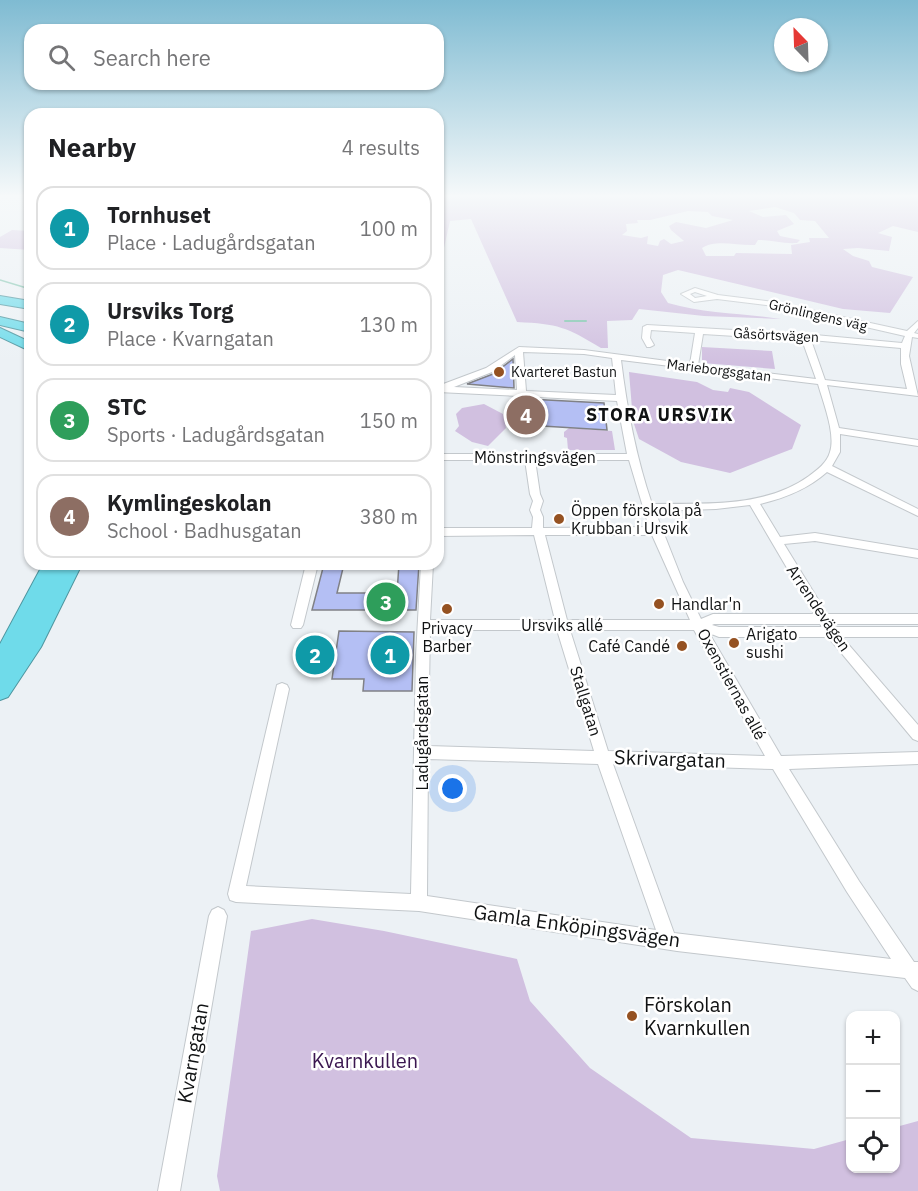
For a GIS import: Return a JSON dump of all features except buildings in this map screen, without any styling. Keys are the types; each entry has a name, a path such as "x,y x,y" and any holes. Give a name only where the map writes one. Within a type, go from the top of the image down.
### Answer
{"highway":[{"path":"0,300 24,304"},
{"path":"0,321 24,326"},
{"path":"0,330 24,334"},
{"path":"0,330 24,344"},
{"path":"0,662 14,641 50,570"},
{"path":"0,690 33,641 69,570"}],"street":[{"name":"Grönlingens väg","path":"692,287 686,294 693,300 717,297 798,309 914,336"},
{"path":"915,392 904,365 905,346 914,336 918,323"},
{"name":"Gåsörtsvägen","path":"650,345 646,338 647,327 699,332 804,336 905,346"},
{"path":"694,367 699,332"},
{"path":"649,508 753,501 784,494 811,481 826,467 836,451 835,430 810,346 804,336"},
{"path":"444,387 489,370 519,349"},
{"path":"519,349 522,393"},
{"name":"Marieborgsgatan","path":"519,349 616,356 915,392"},
{"name":"Oxenstiernas allé","path":"616,356 619,398 632,457 657,531 699,625 732,689 777,763 915,975"},
{"path":"444,389 619,398"},
{"path":"835,430 918,443"},
{"name":"Mönstringsvägen","path":"444,457 632,457"},
{"name":"Stallgatan","path":"530,457 538,501 535,510 539,532 562,625 603,757 668,940"},
{"path":"826,467 918,513"},
{"name":"Arrendevägen","path":"753,501 831,632 918,735"},
{"path":"444,532 657,531"},
{"path":"776,541 815,537 918,554"},
{"path":"297,625 311,570"},
{"name":"Ladugårdsgatan","path":"420,903 422,656 427,570"},
{"name":"Ursviks allé","path":"425,625 699,625 719,632 741,625 824,620 918,619"},
{"name":"Ursviks allé","path":"741,625 831,632 918,632"},
{"name":"Gamla Enköpingsvägen","path":"282,689 236,894 420,903 915,975"},
{"name":"Skrivargatan","path":"423,752 777,763 918,758"},
{"name":"Kvarngatan","path":"169,1191 218,916"}],"green space":[{"path":"486,253 704,253 706,256 734,256 736,253 848,253 869,261 872,267 913,277 890,313 843,309 678,270 663,275 661,292 668,303 710,311 781,319 704,316 639,309 632,320 607,321 608,348 601,348 562,328 517,322"},
{"path":"702,347 772,351 775,369 702,363"},
{"path":"629,372 697,382 713,390 728,392 730,388 749,392 801,425 792,449 730,473 681,462 639,439 633,421"},
{"path":"484,404 503,414 506,428 488,446 472,442 455,431 459,426 456,414 462,408"},
{"path":"569,428 612,431 615,450 568,450 564,432"},
{"name":"Kvarnkullen","path":"312,919 384,931 517,959 530,1001 590,1068 691,1138 814,1149 846,1140 846,1173 900,1173 900,1126 918,1121 918,1191 220,1191 217,1176 251,931"}],"waterway":[{"path":"0,280 24,287"},
{"path":"565,321 586,321"}],"place":[{"name":"Kvarteret Bastun","path":"499,372"},
{"name":"Kymlingeskolan","path":"526,415"},
{"name":"Öppen förskola på Krubban i Ursvik","path":"559,519"},
{"name":"STC","path":"386,602"},
{"name":"Handlar'n","path":"659,604"},
{"name":"Privacy Barber","path":"447,609"},
{"name":"Arigato sushi","path":"734,643"},
{"name":"Café Candé","path":"682,646"},
{"name":"Ursviks Torg","path":"315,655"},
{"name":"Tornhuset","path":"390,655"},
{"name":"Förskolan Kvarnkullen","path":"632,1016"}],"district":[{"name":"STORA URSVIK","path":"660,415"}]}
